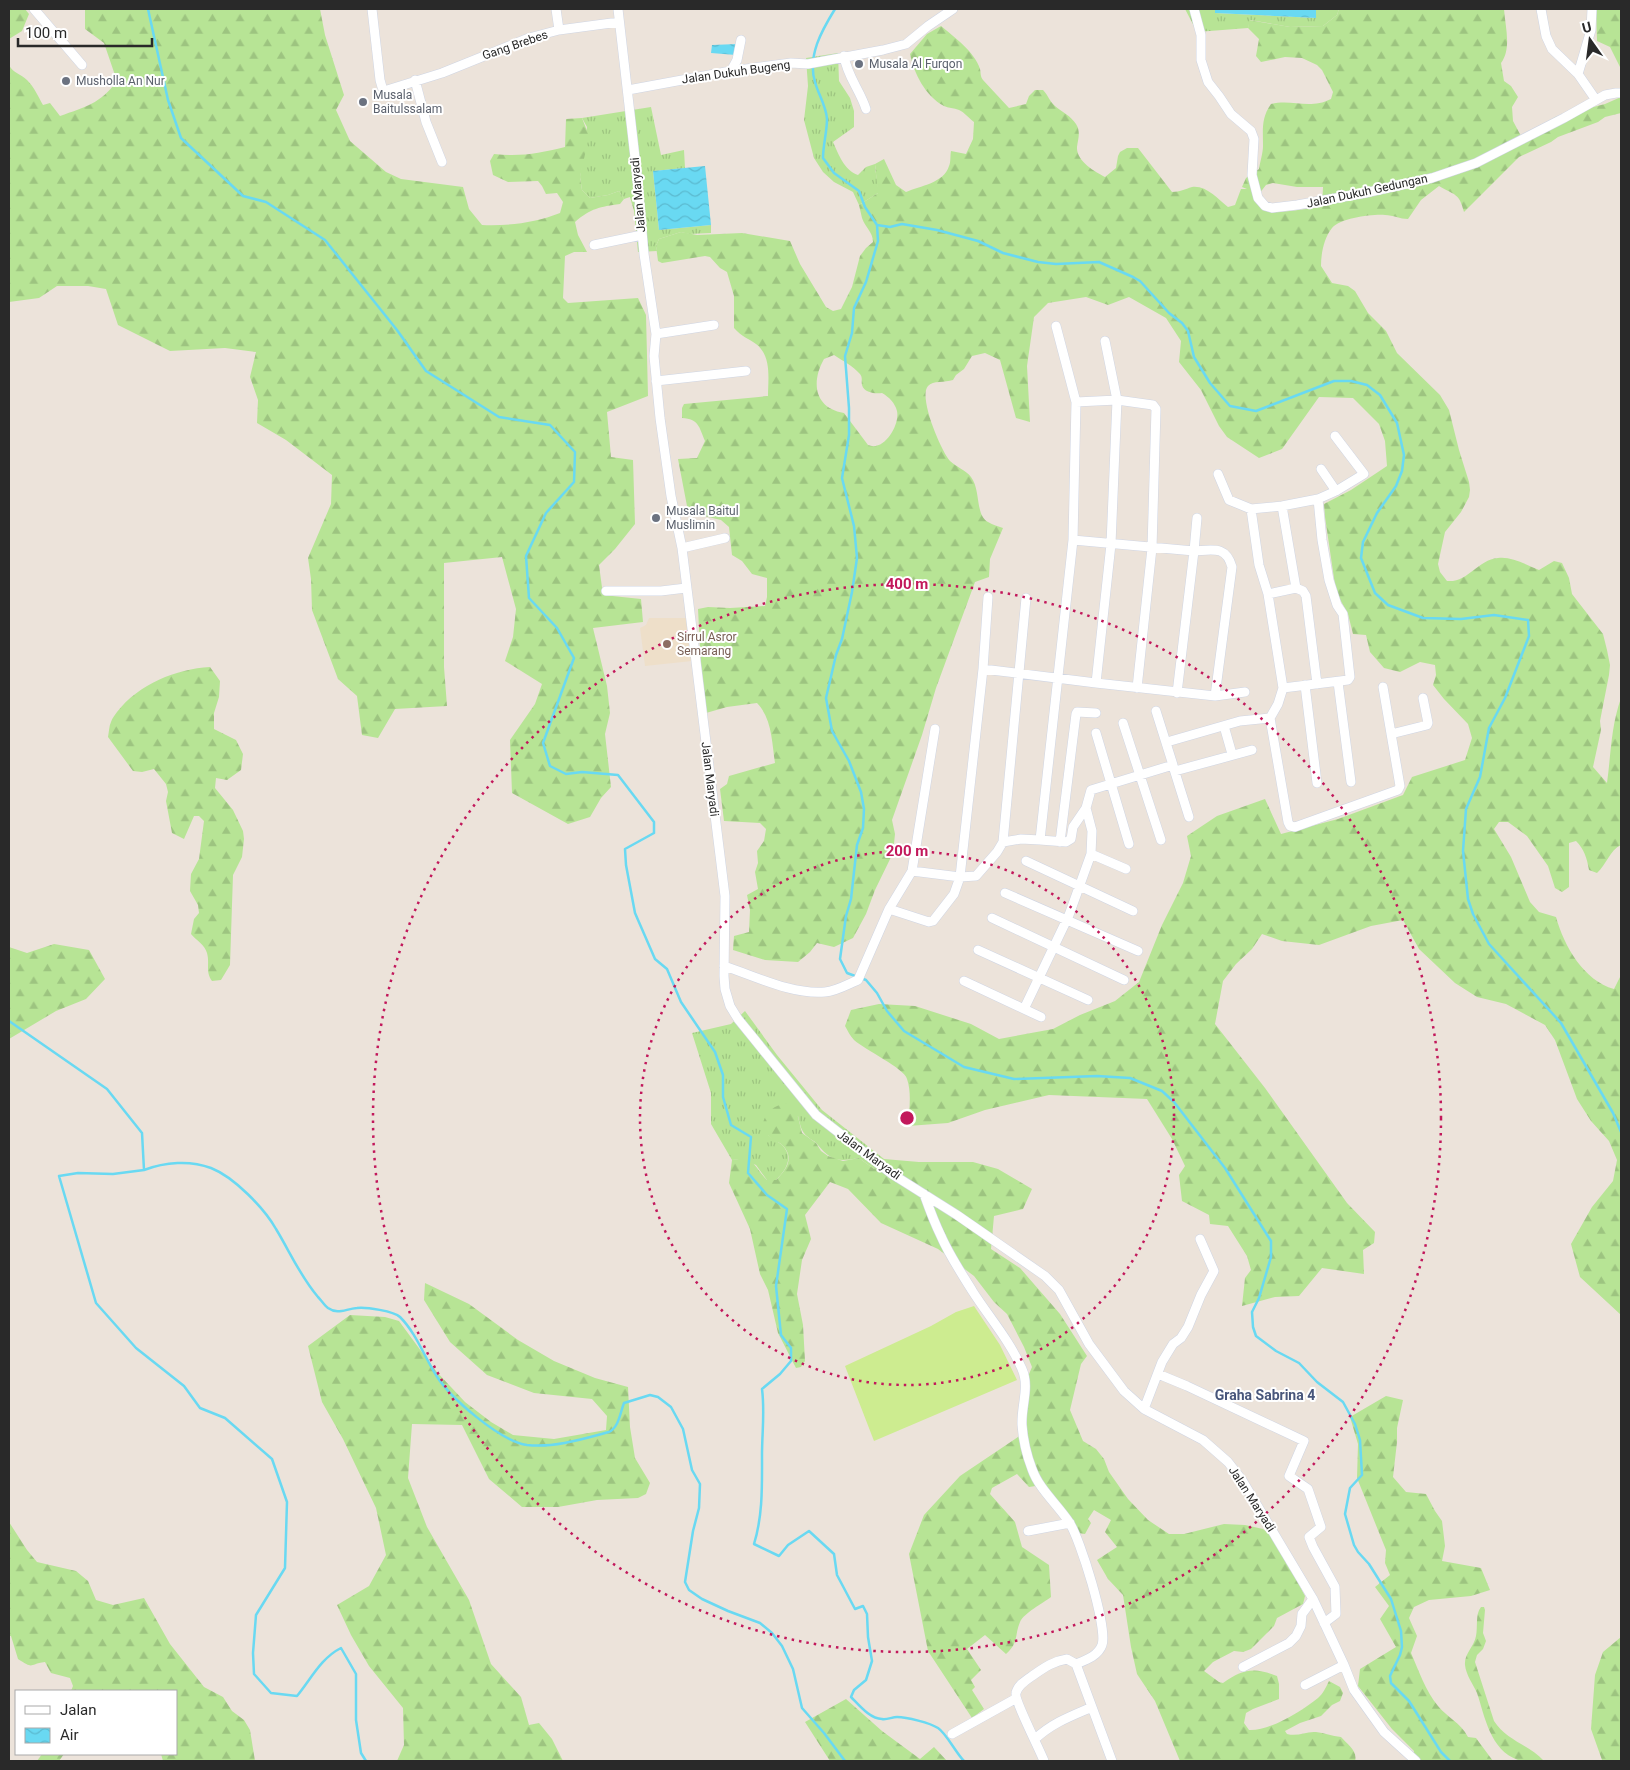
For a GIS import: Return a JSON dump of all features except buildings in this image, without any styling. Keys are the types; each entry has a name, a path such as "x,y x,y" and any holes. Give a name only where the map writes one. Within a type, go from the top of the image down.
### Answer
{"street":[{"path":"34,9 82,65"},
{"name":"Gang Brebes","path":"372,9 383,89 386,91 415,80 442,73 498,50 559,30 619,22"},
{"path":"556,9 559,30"},
{"name":"Jalan Maryadi","path":"618,9 642,235 656,334 654,356 660,418 671,496 682,548 725,896 725,989 733,1013 809,1109 892,1174 1024,1260 1045,1276 1058,1290 1089,1344 1114,1379 1144,1409 1203,1440 1228,1462 1242,1480 1313,1599 1354,1690 1365,1708 1384,1732 1416,1761"},
{"name":"Jalan Dukuh Bugeng","path":"628,90 731,71 791,63 808,64 883,50 906,44 953,9"},
{"name":"Jalan Dukuh Gedungan","path":"1194,9 1201,35 1200,60 1208,82 1231,114 1253,135 1252,175 1255,188 1261,203 1272,208 1365,194 1432,178 1476,163 1596,100 1611,94 1621,93"},
{"path":"1541,9 1548,42 1552,49 1578,74 1596,100"},
{"path":"1578,74 1591,30 1592,9"},
{"path":"731,71 741,40"},
{"path":"844,56 848,75 863,99 866,109"},
{"path":"415,80 426,122 442,162"},
{"path":"594,245 642,235"},
{"path":"656,334 714,325"},
{"path":"1040,840 1073,540 1076,402 1056,326"},
{"path":"1096,683 1111,544 1116,400 1106,341"},
{"path":"656,381 746,371"},
{"path":"1076,402 1116,400 1153,405 1156,409 1152,548 1137,688"},
{"path":"1218,474 1229,500 1251,509 1282,506 1318,499 1336,491 1364,474 1335,436"},
{"path":"1321,469 1336,491"},
{"path":"1283,688 1338,682 1348,680 1350,677 1343,614 1335,600 1329,580 1322,540 1318,499"},
{"path":"1282,506 1296,588"},
{"path":"1251,509 1259,565 1268,594 1283,688 1278,704 1270,718 1290,826 1294,827 1398,790 1400,786 1383,687"},
{"path":"1177,693 1197,518"},
{"path":"682,548 725,538"},
{"path":"1073,540 1194,551 1215,550 1222,551 1227,556 1232,567 1215,696"},
{"path":"606,591 661,591 686,588"},
{"path":"1268,594 1296,588 1303,591 1306,596 1317,684"},
{"path":"888,909 929,922 933,921 954,894 960,877 983,669 988,597"},
{"path":"912,871 960,877 976,876 997,852 1003,842 1026,598"},
{"path":"983,669 1177,693 1215,696 1245,692"},
{"path":"1338,682 1351,782"},
{"path":"1305,685 1317,784"},
{"path":"1391,734 1427,725 1423,698"},
{"path":"1060,842 1076,714 1080,711 1096,713"},
{"path":"1156,711 1189,817"},
{"path":"1167,742 1240,721 1270,718"},
{"path":"1123,723 1161,840"},
{"path":"1224,726 1232,754"},
{"path":"724,966 765,982 815,992 837,990 859,977 888,909 912,871 934,729"},
{"path":"1096,733 1129,844"},
{"path":"1003,842 1021,839 1066,842 1071,839 1073,827 1086,808 1091,790 1140,776 1252,750"},
{"path":"1024,1009 1066,920 1091,854 1092,831 1086,808"},
{"path":"1091,854 1126,869"},
{"path":"1026,861 1133,912"},
{"path":"1005,893 1138,950"},
{"path":"992,918 1124,980"},
{"path":"978,950 1088,1000"},
{"path":"964,981 1042,1017"},
{"path":"924,1194 941,1238 1022,1368 1026,1384 1022,1424 1031,1468 1038,1482 1070,1523 1089,1572 1103,1640 1098,1654 1076,1664"},
{"path":"1144,1409 1162,1362 1173,1344 1181,1338 1188,1327 1201,1295 1214,1271 1200,1239"},
{"path":"1158,1374 1188,1386 1304,1441 1289,1476 1308,1489 1321,1527 1309,1537 1313,1548 1335,1587 1336,1614 1324,1623"},
{"path":"1028,1532 1039,1528 1070,1523"},
{"path":"1242,1667 1289,1643 1296,1636 1301,1626 1302,1614 1313,1599"},
{"path":"1044,1761 1036,1739 1015,1699 1015,1694 1024,1682 1045,1667 1058,1660 1067,1659 1076,1664 1110,1761"},
{"path":"1305,1685 1344,1665"},
{"path":"952,1734 1015,1699"},
{"path":"1036,1739 1046,1729 1061,1720 1092,1707"}],"shaded area":[{"name":"Sirrul Asror Semarang","path":"649,618 688,618 692,661 645,666 640,628 646,625"}],"green space":[{"path":"9,9 25,9 29,14 22,31 9,39"},
{"path":"85,9 320,9 325,35 344,95 336,110 350,141 386,172 401,179 463,187 469,209 482,225 521,223 560,213 563,202 557,193 546,194 538,181 508,182 493,175 490,161 494,154 530,154 565,147 566,119 582,118 589,136 580,177 582,190 590,198 619,191 624,199 620,204 601,207 591,211 575,222 578,235 587,252 574,252 565,256 563,298 568,303 638,298 646,315 648,396 607,412 611,457 633,460 635,524 599,565 603,595 641,599 643,622 593,628 607,686 610,713 605,734 611,787 601,798 590,817 568,824 512,793 510,740 535,704 542,684 505,661 513,637 516,609 502,557 444,563 444,667 447,706 395,709 378,738 362,735 357,696 338,679 312,610 308,558 331,504 332,475 286,440 257,423 258,400 250,377 256,352 225,348 170,351 118,325 106,289 88,286 57,286 39,298 9,302 9,65 25,78 43,105 50,103 60,116 98,100 117,81 104,43 85,29"},
{"path":"1185,9 1215,9 1215,13 1316,18 1316,9 1339,9 1337,15 1323,26 1290,27 1250,20 1248,28 1197,32"},
{"path":"1339,9 1504,9 1507,44 1501,63 1504,81 1511,86 1518,97 1512,107 1513,121 1521,136 1555,117 1605,104 1621,97 1621,113 1605,117 1598,122 1558,137 1519,157 1464,212 1458,198 1439,186 1421,200 1408,219 1388,215 1372,215 1349,219 1336,225 1329,232 1325,241 1321,266 1332,283 1348,286 1355,291 1368,313 1386,331 1397,353 1440,395 1449,410 1470,490 1469,497 1461,512 1445,532 1438,564 1440,572 1447,581 1454,581 1461,579 1484,563 1498,558 1514,560 1539,570 1554,561 1562,563 1569,578 1572,594 1603,634 1610,665 1600,721 1601,730 1593,767 1607,783 1613,730 1621,698 1621,845 1614,850 1597,873 1589,870 1585,854 1576,841 1569,843 1569,887 1562,892 1555,888 1548,866 1527,836 1508,822 1499,822 1494,829 1511,857 1530,902 1539,912 1556,917 1564,939 1577,961 1593,978 1603,985 1614,989 1621,975 1621,1315 1580,1277 1571,1244 1592,1207 1613,1181 1617,1160 1609,1141 1591,1121 1577,1099 1555,1040 1545,1025 1506,1004 1477,997 1455,983 1419,949 1403,920 1371,926 1319,945 1282,941 1262,934 1252,949 1236,964 1223,981 1215,1024 1265,1088 1347,1203 1375,1232 1374,1243 1363,1250 1364,1274 1322,1268 1299,1296 1275,1297 1242,1306 1245,1278 1251,1270 1247,1256 1228,1226 1210,1224 1209,1215 1182,1201 1179,1175 1185,1166 1172,1139 1147,1099 1049,1095 985,1110 948,1123 908,1126 910,1102 907,1079 892,1064 854,1040 845,1026 851,1010 879,1004 915,1006 971,1024 999,1039 1053,1029 1080,1015 1115,1001 1139,982 1162,925 1183,883 1191,856 1187,836 1217,816 1265,799 1281,834 1338,819 1403,795 1412,777 1465,760 1472,738 1468,724 1433,685 1436,675 1435,665 1420,662 1400,672 1384,668 1370,652 1366,635 1353,634 1348,614 1336,592 1324,504 1351,490 1387,466 1385,441 1379,424 1353,398 1319,397 1282,449 1259,458 1227,437 1219,426 1201,390 1179,362 1181,341 1166,318 1129,297 1108,305 1086,297 1048,303 1034,317 1027,366 1030,422 1016,418 1000,360 985,353 972,356 964,369 953,380 933,383 928,386 926,401 928,412 941,447 950,461 966,472 974,482 981,514 984,519 1003,528 990,559 989,577 975,582 936,688 922,735 892,820 895,834 893,853 866,914 853,938 834,947 817,943 798,962 765,960 733,950 734,936 749,932 750,910 747,895 758,889 755,872 758,863 757,851 764,841 766,829 760,823 724,821 720,789 727,784 729,776 775,763 772,739 766,716 757,703 727,707 706,713 702,686 698,609 708,607 765,606 767,578 752,574 742,561 732,555 729,527 721,520 691,513 687,506 678,459 697,458 705,441 700,428 695,422 682,418 684,404 768,396 768,368 765,355 761,349 734,328 734,296 727,272 720,268 710,257 705,256 662,263 658,261 656,246 659,239 681,232 697,235 742,233 790,241 800,264 826,307 833,311 841,309 852,287 860,256 873,242 872,235 863,221 859,205 878,193 875,164 884,159 896,185 906,192 937,180 946,172 950,164 951,151 966,154 973,139 974,122 961,111 944,106 931,96 921,83 910,54 927,34 941,26 974,57 983,80 1009,108 1026,104 1029,96 1035,90 1043,90 1053,104 1069,116 1078,127 1077,147 1080,157 1096,172 1105,177 1116,168 1120,152 1127,148 1138,148 1172,192 1192,187 1202,188 1228,207 1235,205 1241,189 1247,189 1242,187 1246,178 1259,169 1263,149 1264,119 1271,104 1315,104 1331,99 1333,92 1322,70 1317,65 1302,58 1285,57 1261,62 1256,56 1259,39 1248,28 1249,20 1290,27 1323,26 1337,15","holes":["1273,183 1297,187 1323,187 1322,207 1274,212 1255,199 1266,185","834,355 860,374 865,390 882,393 895,405 897,411 896,423 890,436 880,445 868,445 844,413 826,406 821,400 818,393 817,376 824,359"]},
{"path":"1596,9 1621,9 1621,69 1610,47 1597,41"},
{"path":"838,53 839,81 850,98 854,111 854,127 833,142 842,162 853,173 858,175 866,167 875,164 876,171 878,193 859,205 853,192 834,182 823,172 814,158 804,120 808,86 806,58"},
{"path":"651,107 661,155 684,150 685,168 653,171 659,230 711,225 711,233 689,234 681,232 659,239 656,246 657,251 638,252 634,211 630,197 624,199 619,191 590,198 582,190 580,177 587,127 582,118"},
{"path":"210,667 220,681 219,697 214,713 214,729 236,740 243,754 241,770 227,780 216,778 215,788 233,810 243,831 244,839 242,857 233,875 230,965 221,980 212,981 208,971 206,950 191,934 194,919 199,913 198,905 190,891 191,874 199,859 204,821 199,816 194,816 184,839 172,833 166,801 168,792 166,784 154,769 142,772 133,771 108,737 113,718 136,693 171,675 197,668"},
{"path":"54,944 89,950 105,979 86,999 56,1011 9,1039 9,947 27,953"},
{"path":"745,1011 777,1055 822,1110 884,1159 874,1169 859,1158 840,1160 831,1157 804,1133 798,1116 768,1135 781,1144 788,1154 786,1168 776,1180 767,1180 756,1165 740,1159 732,1160 711,1124 711,1093 692,1033 731,1024"},
{"path":"788,1103 796,1109 802,1133 816,1143 821,1151 828,1156 843,1161 859,1158 874,1169 884,1159 919,1162 973,1162 998,1169 1032,1189 1023,1209 994,1216 991,1249 1020,1268 1060,1314 1087,1356 1081,1364 1070,1410 1083,1441 1096,1449 1104,1459 1109,1472 1128,1499 1148,1520 1169,1534 1184,1534 1224,1524 1245,1525 1263,1529 1275,1539 1305,1596 1303,1604 1277,1618 1274,1626 1251,1649 1243,1652 1234,1651 1213,1662 1204,1671 1223,1683 1243,1672 1249,1671 1262,1671 1277,1676 1279,1699 1246,1713 1244,1723 1249,1730 1276,1724 1295,1714 1320,1696 1329,1681 1340,1687 1343,1693 1340,1701 1332,1705 1321,1716 1300,1723 1285,1731 1291,1735 1316,1732 1341,1737 1355,1754 1355,1761 1180,1761 1155,1701 1137,1674 1123,1595 1108,1579 1097,1560 1117,1547 1105,1532 1111,1520 1094,1510 1088,1519 1091,1523 1085,1534 1078,1533 1042,1485 1029,1487 1017,1474 992,1488 990,1494 1015,1522 1022,1547 1049,1565 1051,1597 1022,1619 1018,1627 1015,1643 1006,1654 985,1635 967,1649 981,1670 971,1680 975,1687 972,1690 984,1709 972,1718 928,1651 909,1554 924,1515 960,1476 1021,1435 1021,1393 1032,1367 1007,1314 994,1302 974,1276 938,1249 881,1223 848,1189 830,1182 805,1215 811,1239 802,1260 797,1294 803,1325 805,1361 801,1367 796,1368 778,1333 768,1290 760,1274 750,1229 729,1183 732,1160 745,1159 753,1163 767,1180 776,1180 786,1168 789,1158 786,1149 768,1135 763,1128 763,1123 770,1111 778,1105"},
{"path":"425,1283 469,1304 518,1340 554,1361 595,1378 628,1387 630,1427 635,1458 650,1483 646,1494 638,1498 597,1500 558,1507 522,1507 489,1479 462,1425 412,1424 408,1478 427,1527 469,1600 491,1664 521,1697 529,1725 539,1723 552,1739 563,1761 397,1761 404,1745 403,1708 369,1666 351,1635 337,1605 369,1586 386,1555 376,1508 343,1439 322,1402 308,1346 350,1315 385,1317 399,1321 435,1370 465,1402 491,1422 513,1435 554,1439 606,1430 607,1416 592,1399 534,1393 487,1375 450,1342 424,1300"},
{"path":"974,1306 1000,1345 1017,1380 874,1441 845,1366 931,1326 956,1312"},
{"path":"1386,1396 1403,1400 1397,1428 1393,1477 1406,1492 1426,1494 1442,1521 1445,1546 1442,1561 1481,1568 1490,1590 1471,1596 1429,1600 1414,1607 1409,1618 1417,1636 1411,1653 1434,1700 1468,1737 1476,1738 1493,1761 1412,1761 1414,1751 1392,1729 1358,1686 1360,1669 1396,1647 1380,1619 1389,1606 1375,1587 1390,1575 1385,1563 1386,1550 1357,1478 1358,1444 1350,1417"},
{"path":"9,1522 37,1562 76,1571 88,1581 96,1600 113,1605 144,1598 170,1644 204,1687 223,1697 232,1711 244,1720 250,1730 255,1761 163,1761 161,1755 178,1755 178,1690 71,1690 73,1686 70,1678 51,1673 45,1662 30,1665 18,1659 11,1636 9,1636"},
{"path":"1481,1607 1484,1607 1485,1610 1483,1633 1486,1641 1475,1662 1494,1721 1511,1738 1544,1761 1518,1760 1501,1749 1490,1732 1465,1665 1466,1657 1475,1640 1478,1613"},
{"path":"1621,1637 1621,1761 1602,1760 1591,1729 1595,1675 1603,1652"},
{"path":"846,1699 882,1731 920,1759 934,1747 947,1761 830,1761 805,1722"},
{"path":"41,1755 63,1755 59,1761 37,1761"}],"water":[{"path":"1215,9 1316,9 1316,18 1215,13"},
{"path":"737,44 736,55 711,53 712,45"},
{"path":"705,166 711,225 659,230 653,171"}],"waterway":[{"path":"148,9 168,100 181,138 243,196 266,202 325,240 397,330 426,371 499,417 550,425 575,452 574,482 546,513 526,556 529,598 557,628 574,658 543,743 550,766 566,774 582,772 618,775 654,822 654,833 625,849 635,913 655,959 667,969 681,1002 715,1052 723,1075 723,1097 731,1125 751,1137 748,1173 767,1195 787,1209 776,1286 781,1335 791,1348 791,1361 780,1374 762,1389 761,1500 754,1544 779,1556 788,1545 809,1531 834,1554 837,1575 855,1609 863,1606 867,1614 872,1661 866,1680 854,1690 851,1697 873,1717 886,1719 906,1718 924,1722 938,1728 964,1761"},
{"path":"835,9 821,34 814,53 813,63 815,82 827,119 823,158 834,173 859,191 865,207 877,225"},
{"path":"877,225 890,227 902,224 937,230 978,241 1003,253 1038,262 1056,264 1099,262 1133,277 1140,281 1169,313 1182,323 1188,331 1194,357 1210,383 1230,406 1256,411 1334,381 1351,381 1367,385 1380,395 1397,423 1404,455 1402,471 1396,486 1377,513 1363,542 1361,558 1375,593 1388,605 1423,618 1461,619 1494,615 1528,620 1529,636 1505,698 1489,728 1480,777 1466,809 1463,851 1468,899 1473,914 1489,944 1561,1023 1613,1113 1621,1132"},
{"path":"877,225 878,241 866,282 854,308 852,333 845,356 849,435 842,478 854,526 857,558 842,639 836,655 826,698 832,731 849,761 861,792 864,809 863,828 857,845 851,899 846,916 840,959 847,973 866,980 877,993 887,1011 904,1031 964,1067 1014,1079 1097,1076 1130,1078 1162,1091 1174,1102 1225,1168 1271,1241 1271,1257 1259,1298 1252,1312 1256,1336 1276,1351 1299,1363 1317,1382 1343,1402 1355,1424 1360,1440 1362,1475 1350,1488 1345,1514 1354,1545 1369,1564 1391,1599 1401,1631 1402,1647 1390,1676 1391,1683 1409,1701 1441,1752 1450,1761"},
{"path":"9,1021 107,1089 142,1133 144,1170 113,1174 78,1173 59,1176 96,1303 136,1348 184,1386 200,1408 225,1418 272,1459 287,1502 285,1568 256,1615 253,1653 254,1674 271,1693 297,1696 322,1663 341,1648 356,1674 356,1720 361,1753 366,1761"},
{"path":"144,1170 160,1165 186,1163 203,1165 229,1178 248,1194 271,1221 306,1281 327,1307 335,1311 357,1308 373,1309 386,1311 400,1317 415,1337 436,1375 452,1395 490,1427 516,1442 537,1446 548,1445 609,1432 615,1427 624,1403 650,1395 658,1397 671,1407 683,1429 692,1470 700,1484 699,1508 693,1531 685,1582 689,1590 702,1599 760,1623 772,1633 782,1646 793,1669 802,1708 845,1761"}],"place":[{"name":"Musala Al Furqon","path":"859,64"},
{"name":"Musholla An Nur","path":"66,81"},
{"name":"Musala Baitulssalam","path":"363,102"},
{"name":"Musala Baitul Muslimin","path":"656,518"},
{"name":"Sirrul Asror Semarang","path":"667,644"}],"district":[{"name":"Graha Sabrina 4","path":"1265,1395"}]}
